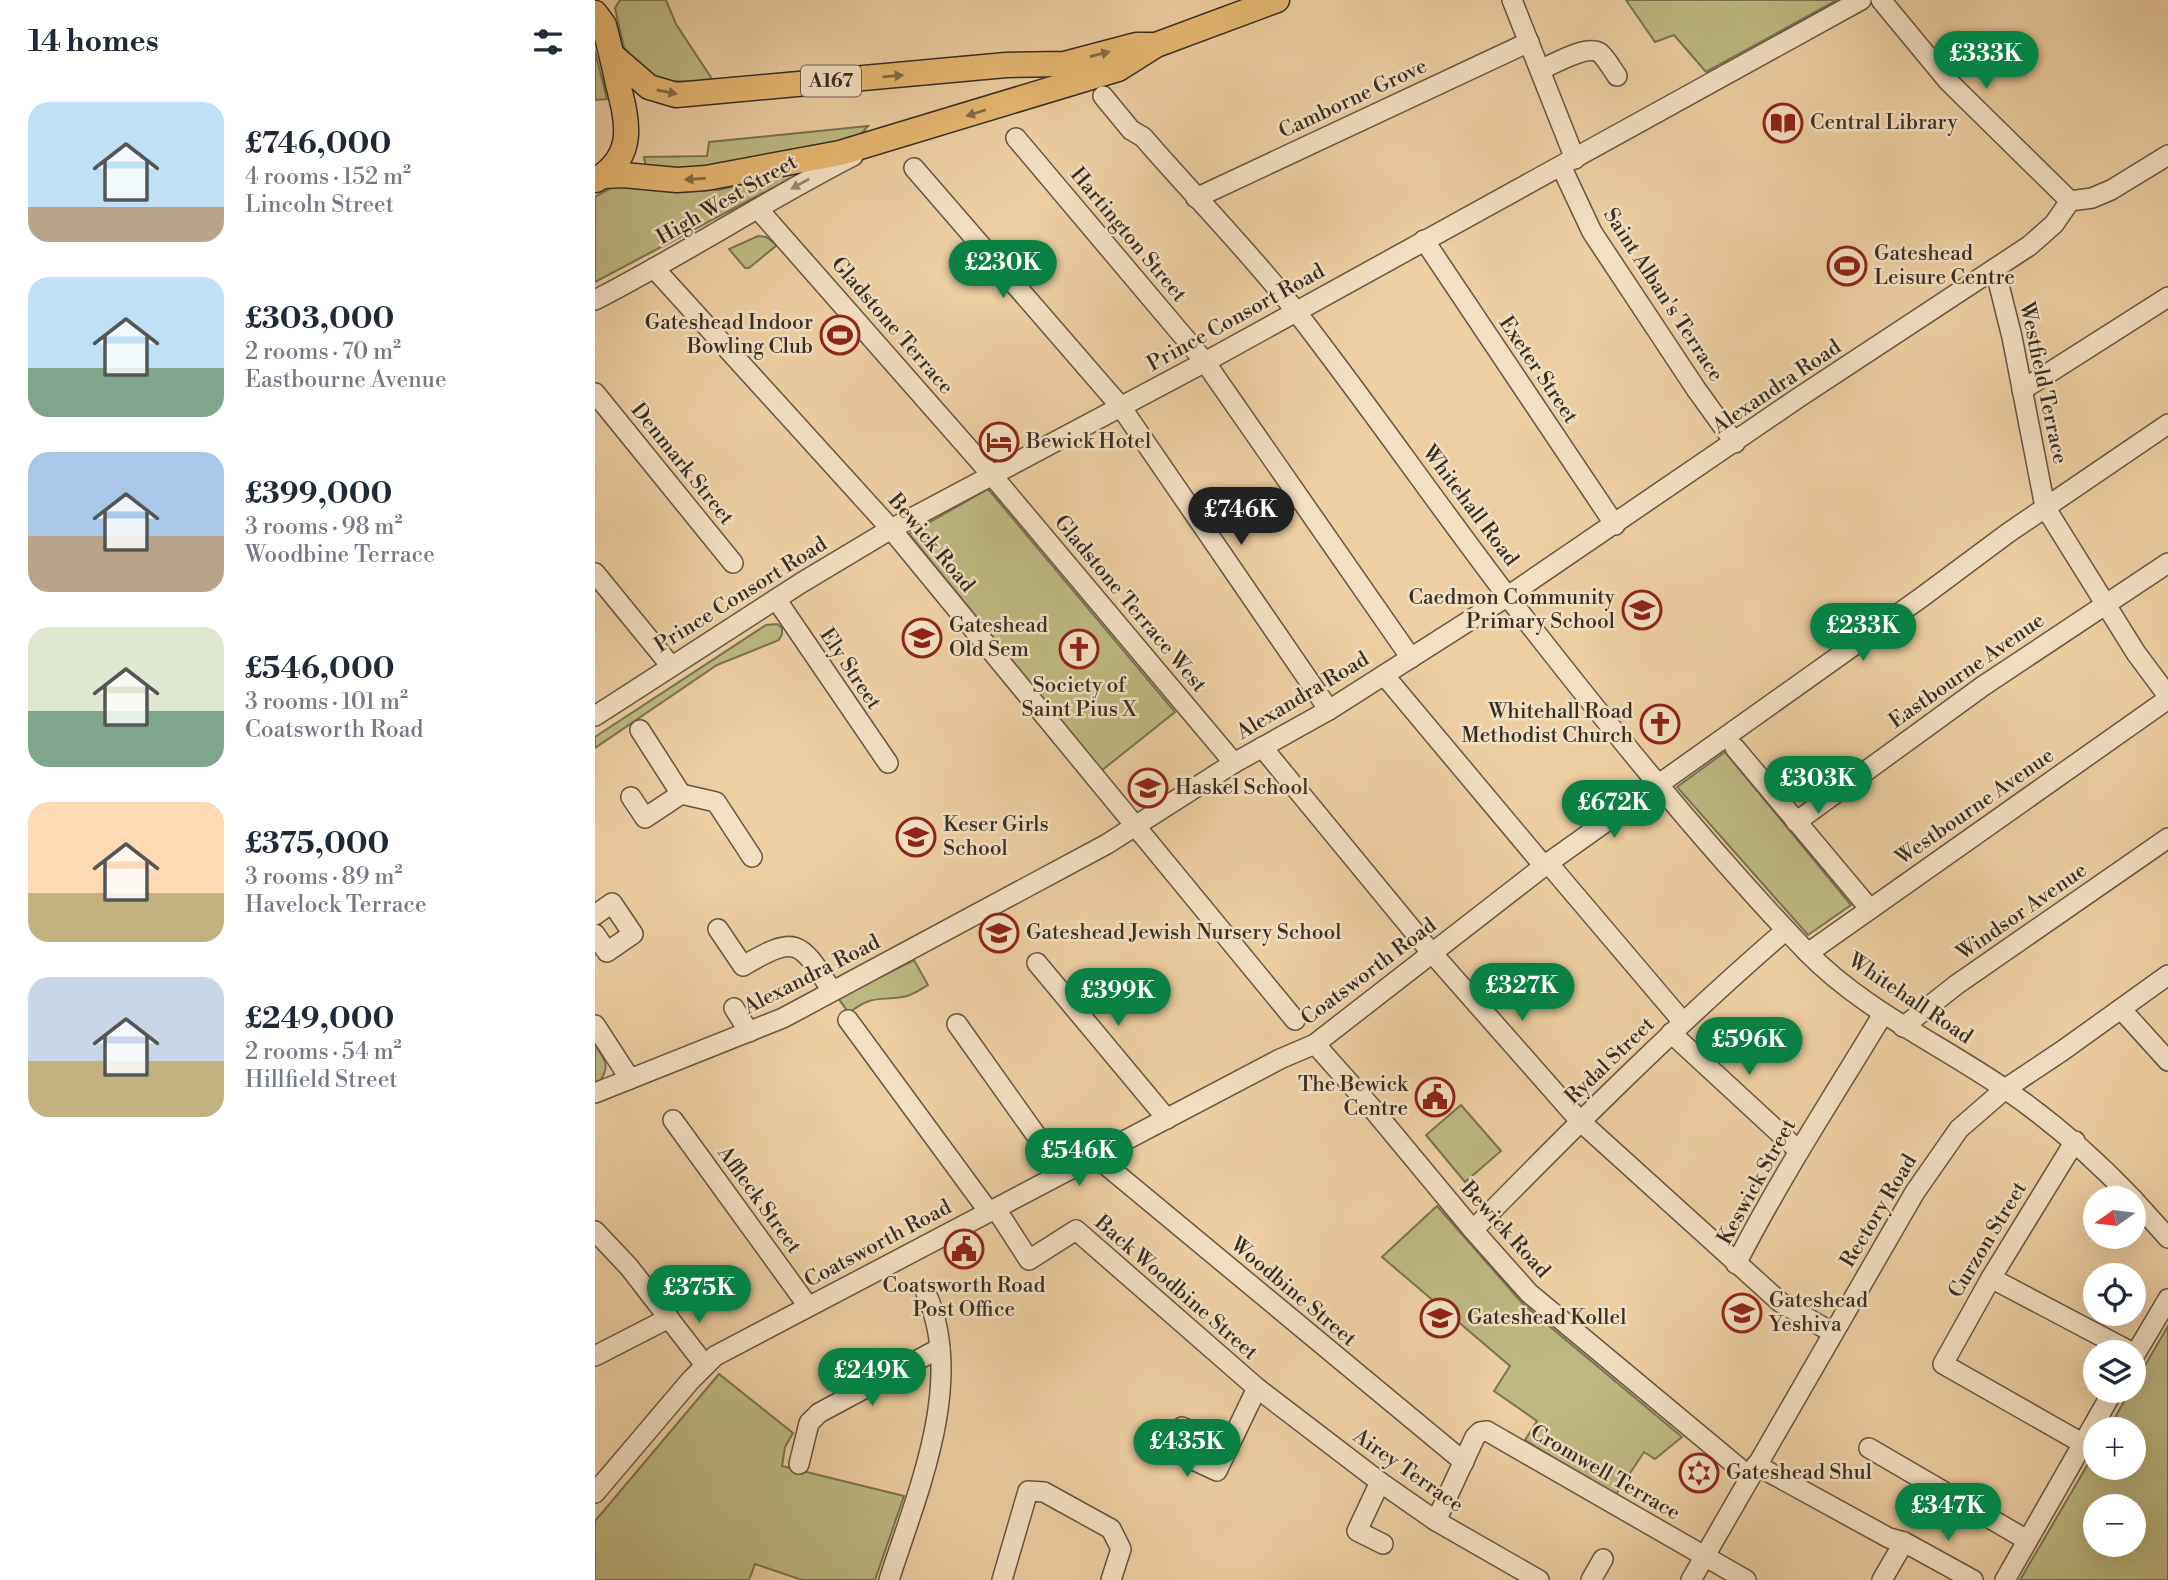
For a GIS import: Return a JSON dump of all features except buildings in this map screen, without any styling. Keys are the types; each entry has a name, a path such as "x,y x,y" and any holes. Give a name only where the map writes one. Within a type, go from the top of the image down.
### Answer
{"main road":[{"path":"599,19 607,0"},
{"name":"A167","path":"599,178 623,175 677,180 706,178 840,153 1118,69 1156,45 1277,0"},
{"name":"A167","path":"599,19 612,55 626,115 627,134 621,157 599,178"},
{"name":"A167","path":"612,55 649,87 676,95 1006,65 1064,64 1136,45 1156,45"}],"street":[{"name":"Saint Alban's Terrace","path":"1512,0 1540,70 1592,232 1735,443"},
{"name":"Prince Consort Road","path":"595,716 891,529 1205,362 1861,0"},
{"path":"1881,0 1948,81 2070,201 2092,198 2111,190 2168,155"},
{"name":"Camborne Grove","path":"1196,198 1529,42"},
{"path":"1540,70 1590,50 1600,53 1617,76"},
{"name":"Whitehall Road","path":"1103,96 1131,130 1143,137 1295,310 1508,596 1657,785 1786,930 1835,977 1883,1014 2005,1089 2075,1141 2120,1186"},
{"name":"Hartington Street","path":"1016,138 1205,362 1411,658"},
{"name":"High West Street","path":"595,300 801,183 882,141"},
{"path":"914,168 1121,407 1329,710"},
{"name":"Alexandra Road","path":"595,1093 783,1018 1062,869 1234,763 1329,710 1508,596 1798,398 2029,246 2054,223 2070,201"},
{"name":"Gladstone Terrace","path":"758,209 991,474"},
{"name":"Exeter Street","path":"1424,240 1615,525"},
{"name":"Bewick Road","path":"654,268 891,529 1295,1020"},
{"name":"Westfield Terrace","path":"1995,269 2045,507"},
{"path":"2022,390 2168,298"},
{"name":"Denmark Street","path":"595,393 733,563"},
{"name":"Coatsworth Road","path":"595,1493 705,1364 715,1356 1280,1059 1315,1044 1546,864 2045,507 2168,424"},
{"name":"Gladstone Terrace West","path":"991,474 1234,763"},
{"path":"2045,507 2136,653 2168,698"},
{"name":"Eastbourne Avenue","path":"1796,822 1983,686 2168,563"},
{"path":"595,573 671,666"},
{"name":"Ely Street","path":"776,600 888,763"},
{"path":"1384,674 1546,864 1677,1028 1798,1151"},
{"name":"Prince Consort Road","path":"595,701 639,686"},
{"name":"Westbourne Avenue","path":"1808,953 2168,698"},
{"path":"640,730 681,794 716,802 752,857"},
{"path":"1262,747 1433,952 1580,1121 1780,1302 1833,1333"},
{"path":"1735,748 1870,909"},
{"path":"631,797 645,818 681,794"},
{"name":"Windsor Avenue","path":"1903,1027 1956,985 2168,838"},
{"path":"595,915 612,903 633,934 607,952 595,934"},
{"path":"718,929 743,966 781,947 792,946 803,950 832,991"},
{"name":"Rydal Street","path":"1473,1230 1580,1121 1677,1028 1786,930"},
{"path":"1037,964 1167,1119"},
{"name":"Rectory Road","path":"1691,1580 1915,1192 1959,1129 2005,1089 2168,975"},
{"path":"734,1008 750,1032"},
{"path":"2121,1009 2168,1061"},
{"name":"Keswick Street","path":"1736,1264 1798,1151 1883,1014"},
{"path":"848,1020 992,1210"},
{"path":"957,1024 1063,1173"},
{"path":"595,1025 630,1079"},
{"name":"Bewick Road","path":"1315,1044 1529,1293 1753,1471 1889,1538 1904,1542 1973,1580"},
{"name":"Affleck Street","path":"673,1120 808,1306"},
{"name":"Curzon Street","path":"2075,1141 1991,1278 1943,1364 2082,1443"},
{"name":"Woodbine Street","path":"1095,1156 1464,1462"},
{"name":"Back Woodbine Street","path":"992,1210 1029,1260 1076,1230 1257,1388"},
{"name":"Whitehall Road","path":"2146,1213 2168,1238"},
{"path":"595,1231 629,1267 705,1364"},
{"path":"1991,1278 2106,1340"},
{"path":"889,1580 931,1450 938,1397 940,1348 936,1319 926,1293"},
{"path":"2143,1340 2168,1299"},
{"path":"595,1356 669,1318"},
{"path":"799,1464 810,1423 818,1413 940,1348"},
{"path":"1229,1447 1257,1388"},
{"name":"Airey Terrace","path":"1257,1388 1436,1521 1539,1580"},
{"path":"2005,1580 2106,1403"},
{"name":"Cromwell Terrace","path":"1464,1462 1480,1432 1494,1433 1746,1580"},
{"path":"1868,1448 2028,1540"},
{"path":"1436,1521 1464,1462"},
{"path":"1380,1482 1357,1531 1383,1544"},
{"path":"1002,1580 1028,1491 1044,1492 1111,1529 1121,1549 1111,1580"},
{"path":"1882,1580 1904,1542"},
{"path":"1591,1580 1603,1559"}],"shaded area":[{"path":"620,0 666,0 676,24 714,82 664,81 647,74 624,48 615,8"},
{"path":"1626,0 1837,0 1706,72 1674,35 1655,42"},
{"path":"595,51 607,99 595,100"},
{"path":"868,126 857,139 674,172 646,167 644,157 707,156 709,142"},
{"path":"814,166 595,282 595,197 618,184 719,190"},
{"path":"758,236 766,237 777,245 749,268 745,268 729,249"},
{"path":"988,489 1175,712 1101,771 909,534"},
{"path":"777,624 782,628 779,640 717,665 595,748 595,737 766,625"},
{"path":"1725,752 1851,905 1808,935 1677,787"},
{"path":"914,960 928,985 915,993 898,998 871,1000 849,1013 838,998"},
{"path":"595,1045 606,1066 600,1081 595,1082"},
{"path":"1461,1105 1501,1151 1465,1182 1426,1135"},
{"path":"1437,1206 1523,1304 1682,1437 1655,1459 1644,1452 1615,1496 1525,1440 1537,1421 1494,1391 1510,1366 1382,1257"},
{"path":"2168,1326 2168,1580 2020,1580 2083,1472 2083,1480 2146,1480 2146,1417 2115,1417 2123,1403 2146,1403 2146,1364"},
{"path":"719,1374 793,1433 785,1447 782,1466 904,1496 875,1580 802,1580 755,1564 749,1580 595,1580 595,1521"}],"place":[{"name":"Central Library","path":"1783,123"},
{"name":"Gateshead Leisure Centre","path":"1847,266"},
{"name":"Gateshead Indoor Bowling Club","path":"840,335"},
{"name":"Bewick Hotel","path":"999,442"},
{"name":"Caedmon Community Primary School","path":"1642,610"},
{"name":"Gateshead Old Sem","path":"922,638"},
{"name":"Society of Saint Pius X","path":"1079,649"},
{"name":"Whitehall Road Methodist Church","path":"1660,724"},
{"name":"Haskel School","path":"1148,788"},
{"name":"Keser Girls School","path":"916,837"},
{"name":"Gateshead Jewish Nursery School","path":"999,933"},
{"name":"The Bewick Centre","path":"1435,1097"},
{"name":"Coatsworth Road Post Office","path":"964,1249"},
{"name":"Gateshead Yeshiva","path":"1742,1313"},
{"name":"Gateshead Kollel","path":"1440,1318"},
{"name":"Gateshead Shul","path":"1699,1473"}]}
